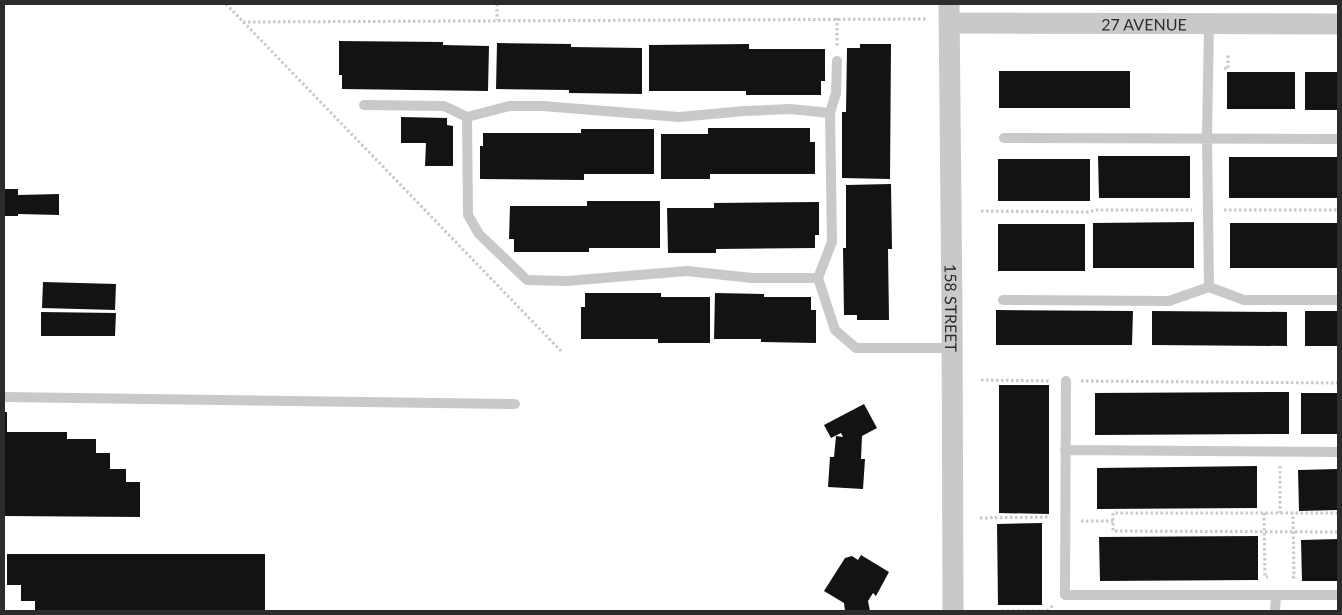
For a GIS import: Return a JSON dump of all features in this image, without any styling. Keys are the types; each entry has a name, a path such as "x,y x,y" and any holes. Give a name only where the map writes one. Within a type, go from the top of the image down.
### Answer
{"street":[{"name":"27 AVENUE","path":"949,13 1208,23 1338,24"},
{"name":"158 STREET","path":"949,13 953,611"}],"lane":[{"path":"1208,23 1209,287"},
{"path":"838,61 836,93 830,113 832,242 818,278 835,330 856,348 952,348"},
{"path":"364,105 444,106 467,117 508,106 543,106 678,117 790,109 830,113"},
{"path":"467,117 468,215 479,234 527,280 567,281 687,271 752,278 818,278"},
{"path":"1004,138 1338,139"},
{"path":"1003,300 1169,301 1209,287 1244,300 1338,300"},
{"path":"1066,381 1066,595 1338,595"},
{"path":"4,397 515,404"},
{"path":"1066,450 1338,452"},
{"path":"1276,595 1276,611"}],"path":[{"path":"226,4 561,351"},
{"path":"497,4 498,20"},
{"path":"837,18 838,61"},
{"path":"243,22 928,19"},
{"path":"981,211 1197,210"},
{"path":"1223,210 1338,210"},
{"path":"981,380 1338,383"},
{"path":"1280,477 1280,513"},
{"path":"1338,513 1113,513 1113,521 1113,531 1338,532"},
{"path":"1264,513 1264,577 1272,577"},
{"path":"1286,577 1294,577 1293,513"},
{"path":"980,518 1051,517"},
{"path":"1095,521 1113,521"},
{"path":"1001,611 1047,611 1066,595"}],"building":[{"path":"339,41 443,42 443,45 489,46 488,91 342,89 342,75 339,75"},
{"path":"497,43 571,44 571,47 642,48 642,94 496,89"},
{"path":"749,44 749,49 825,49 825,81 821,81 821,95 746,95 746,91 649,91 649,45"},
{"path":"860,44 891,44 890,179 842,178 842,112 846,112 847,48 860,48"},
{"path":"999,71 1130,71 1130,108 999,108"},
{"path":"1227,72 1295,72 1295,109 1227,109"},
{"path":"1305,72 1338,72 1338,110 1305,110"},
{"path":"401,117 447,118 447,125 453,126 453,166 425,166 426,143 401,143"},
{"path":"708,128 810,128 810,142 815,142 815,174 710,174 710,179 661,179 661,134 708,134"},
{"path":"581,129 654,129 654,174 584,174 584,180 480,179 480,146 483,146 483,133 581,133"},
{"path":"1098,156 1190,156 1190,198 1099,198"},
{"path":"1229,157 1338,157 1338,198 1229,198"},
{"path":"998,159 1090,159 1090,201 998,201"},
{"path":"891,184 892,249 888,249 889,320 857,320 857,315 844,315 843,248 846,248 846,185"},
{"path":"4,189 18,189 18,195 59,194 59,215 18,214 18,216 4,216"},
{"path":"587,201 660,201 660,248 589,248 589,252 514,252 514,239 509,239 510,206 587,206"},
{"path":"819,202 819,235 815,235 815,248 716,249 716,253 668,253 667,208 714,208 714,203"},
{"path":"1194,222 1194,268 1093,268 1093,223"},
{"path":"1230,223 1338,223 1338,268 1230,268"},
{"path":"998,224 1085,224 1085,271 998,271"},
{"path":"43,282 116,284 115,310 42,308"},
{"path":"585,293 661,293 661,297 710,297 710,343 658,343 658,339 581,339 581,307 585,307"},
{"path":"715,293 764,294 764,297 811,297 811,310 816,310 816,343 761,342 761,339 714,339"},
{"path":"996,310 1133,311 1132,345 996,345"},
{"path":"1152,311 1287,312 1287,346 1152,345"},
{"path":"1305,311 1338,311 1338,346 1305,346"},
{"path":"41,312 116,313 115,336 41,336"},
{"path":"999,385 1049,385 1049,514 999,513"},
{"path":"1289,392 1289,434 1095,435 1095,393"},
{"path":"1301,393 1338,393 1338,434 1301,434"},
{"path":"864,404 877,428 862,436 861,459 865,459 863,489 828,487 830,457 834,457 836,436 843,437 841,433 831,438 824,425"},
{"path":"4,412 7,412 7,432 67,432 67,439 96,439 96,453 110,453 110,469 126,469 126,482 140,482 140,517 4,516"},
{"path":"1257,466 1257,508 1097,509 1097,468"},
{"path":"1338,469 1338,510 1299,511 1298,470"},
{"path":"1042,523 1042,605 998,605 997,524"},
{"path":"1258,536 1258,580 1100,581 1099,537"},
{"path":"1338,539 1338,581 1302,581 1301,540"},
{"path":"7,554 265,554 265,611 35,611 35,601 21,601 21,585 7,585"},
{"path":"861,555 889,572 876,596 873,593 868,601 870,611 845,611 844,603 824,591 845,558 852,556 858,560"}]}
